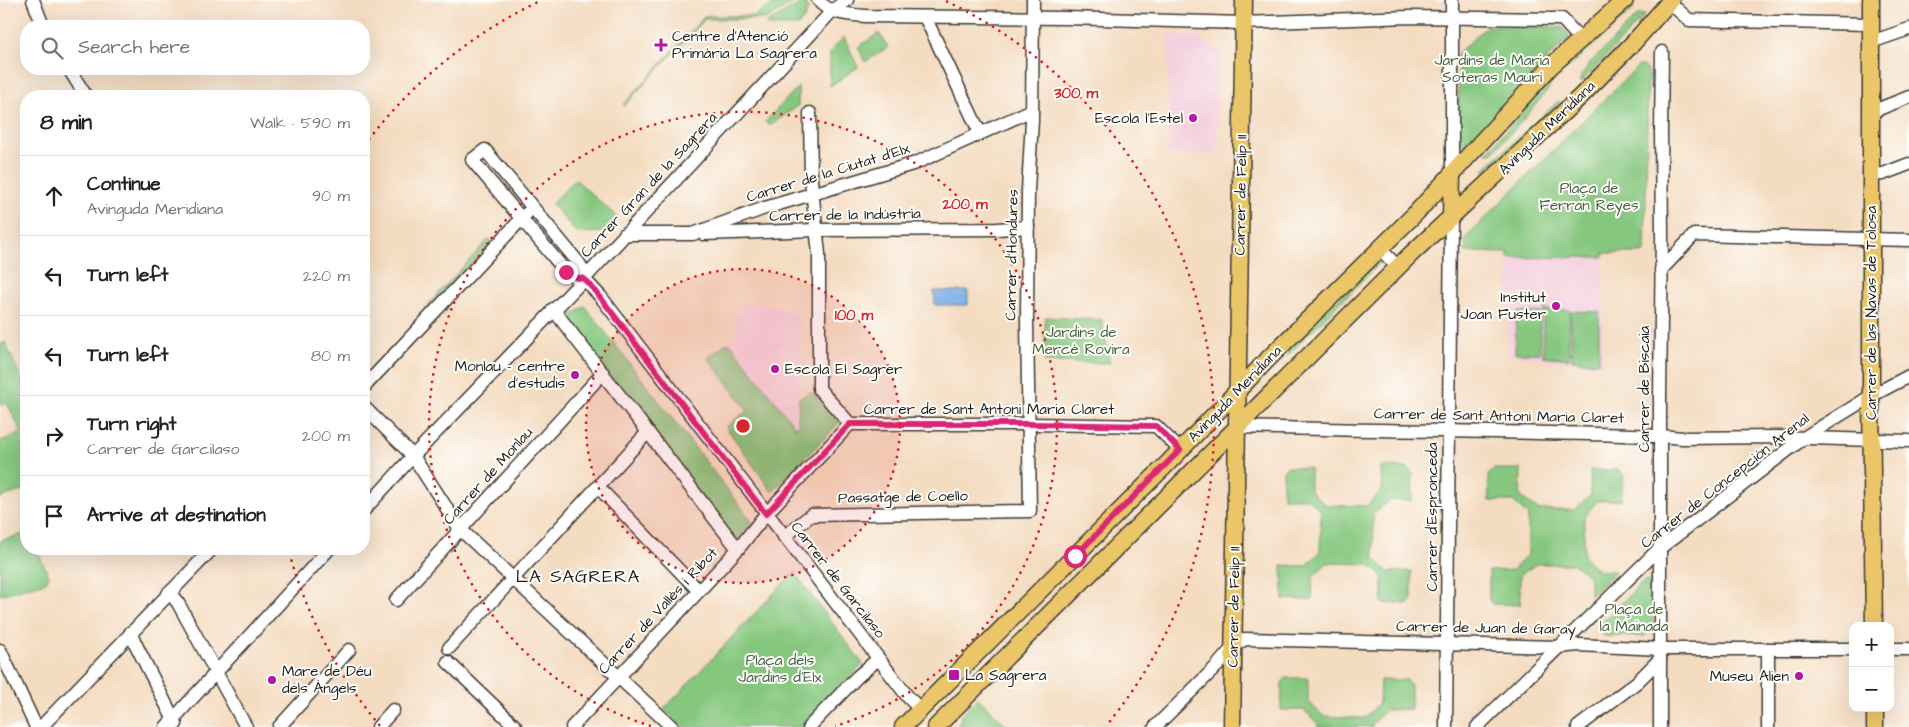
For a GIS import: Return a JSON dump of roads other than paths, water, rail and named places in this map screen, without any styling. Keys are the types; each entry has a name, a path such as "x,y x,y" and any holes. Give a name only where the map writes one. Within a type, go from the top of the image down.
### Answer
{"main road":[{"name":"Avinguda Meridiana","path":"903,727 1377,252 1551,66 1624,0"},
{"name":"Carrer de las Navas de Tolosa","path":"1871,0 1871,441 1874,622"},
{"name":"Carrer de Felip II","path":"1232,727 1243,23 1248,1"},
{"name":"Avinguda Meridiana","path":"938,726 1212,451 1451,217 1580,97 1672,3"},
{"path":"1451,217 1452,174"},
{"path":"921,710 938,726"},
{"path":"1875,712 1875,727"}],"street":[{"path":"33,0 40,20"},
{"path":"818,0 821,5 836,5 848,15 925,17 1243,23 1409,16 1562,19 1580,39"},
{"name":"Carrer Gran de la Sagrera","path":"370,503 553,309 584,279 836,5 847,0"},
{"name":"Carrer d'Hondures","path":"1030,511 1030,424 1027,374 1033,0"},
{"path":"1452,0 1452,174"},
{"path":"1672,3 1689,20 1871,24"},
{"path":"925,17 980,133"},
{"path":"1871,42 1909,29"},
{"name":"Carrer de Biscaia","path":"1660,727 1662,52"},
{"path":"73,75 82,90"},
{"path":"1870,112 1909,97"},
{"name":"Carrer de la Ciutat d'Elx","path":"625,234 693,234 765,208 916,163 1032,110"},
{"path":"810,112 812,195 819,254 819,389 850,424"},
{"name":"Carrer de Garcilaso","path":"584,279 566,272 472,160 485,150 578,262 583,270 584,279 908,697 921,710"},
{"path":"1870,175 1883,174 1909,164"},
{"path":"370,381 532,208"},
{"name":"Carrer d'Espronceda","path":"1446,727 1451,217"},
{"name":"Carrer de la Indústria","path":"693,234 1028,227"},
{"path":"1662,270 1694,235 1909,240"},
{"path":"1377,252 1384,253 1395,264 1396,270"},
{"path":"553,309 738,549"},
{"name":"Carrer de Monlau","path":"396,600 603,373"},
{"name":"Carrer de Concepción Arenal","path":"1477,727 1660,548 1805,437 1871,396 1909,376"},
{"path":"370,413 413,456 460,530 672,727"},
{"name":"Carrer de Sant Antoni Maria Claret","path":"766,514 850,424 1156,426 1180,450"},
{"name":"Carrer de Sant Antoni Maria Claret","path":"1238,427 1448,432 1492,431 1683,438 1805,437 1909,441"},
{"path":"449,648 648,432"},
{"path":"598,487 699,591"},
{"name":"Passatge de Coello","path":"784,537 812,515 1030,511"},
{"name":"Carrer de Vallès i Ribot","path":"572,727 738,549 766,514"},
{"path":"41,727 206,555"},
{"path":"132,632 133,639 172,724 216,672 323,555"},
{"path":"169,592 178,603 246,727"},
{"name":"Carrer de Juan de Garay","path":"1234,646 1245,638 1578,646 1660,654 1849,649"},
{"path":"1155,727 1217,666 1234,646"},
{"path":"1894,649 1909,649"},
{"path":"0,650 36,727"},
{"path":"279,727 349,650"},
{"path":"1768,650 1768,727"},
{"path":"1578,727 1637,682 1660,654"},
{"path":"809,727 878,658"},
{"path":"448,662 516,727"},
{"path":"379,727 393,710"}],"water":[{"path":"934,291 968,291 968,305 935,305"}],"place":[{"name":"Centre d'Atenció Primària La Sagrera","path":"661,45"},
{"name":"Escola l'Estel","path":"1193,118"},
{"name":"Institut Joan Fuster","path":"1556,306"},
{"name":"Escola El Sagrer","path":"775,369"},
{"name":"Monlau - centre d'estudis","path":"575,375"},
{"name":"La Sagrera","path":"954,675"},
{"name":"Museu Alien","path":"1799,676"},
{"name":"Mare de Déu dels Àngels","path":"272,680"}],"district":[{"name":"LA SAGRERA","path":"578,576"}],"park label":[{"name":"Jardins de Maria Soteras Maurí","path":"1492,68"},
{"name":"Plaça de Ferran Reyes","path":"1589,196"},
{"name":"Jardins de Mercè Rovira","path":"1081,340"},
{"name":"Plaça de la Mainada","path":"1634,618"},
{"name":"Plaça dels Jardins d'Elx","path":"780,668"}]}
